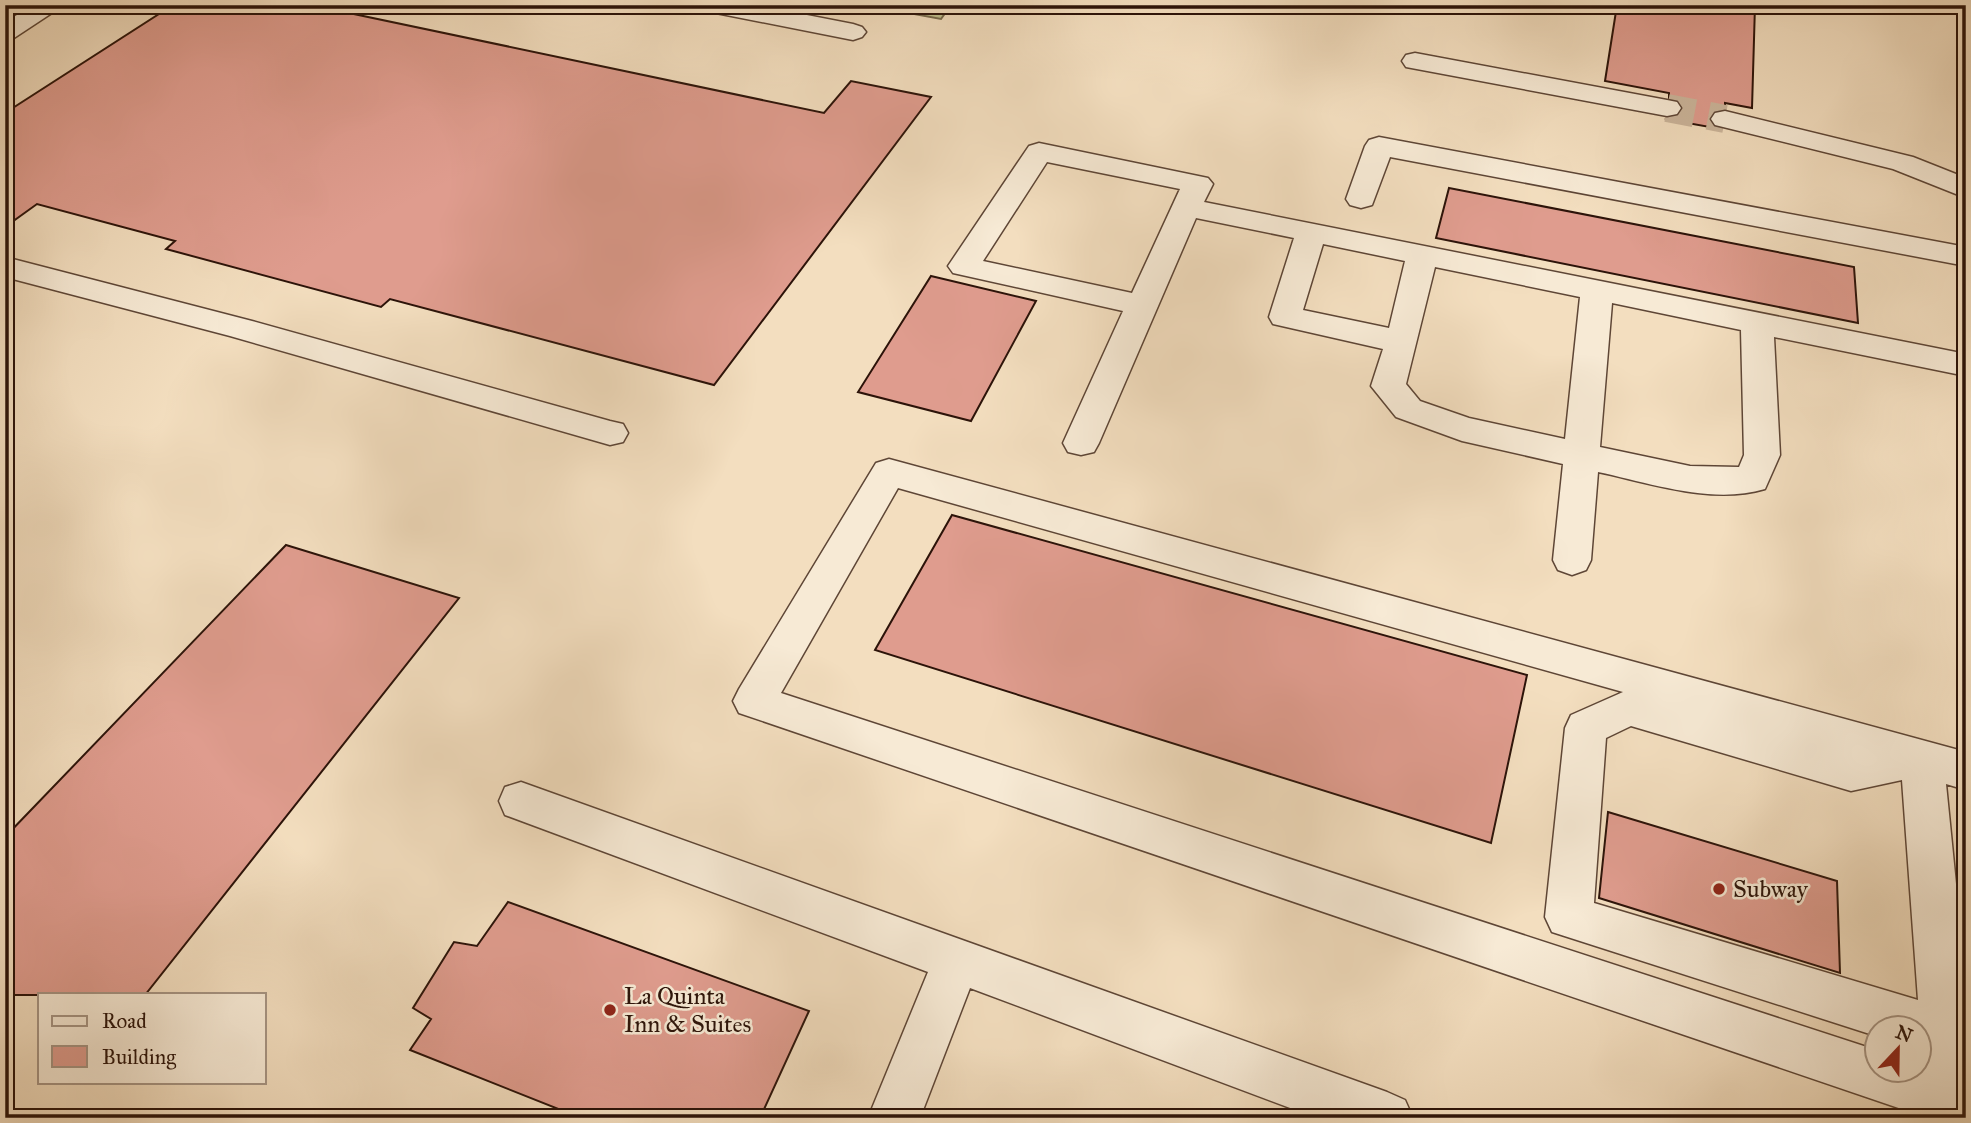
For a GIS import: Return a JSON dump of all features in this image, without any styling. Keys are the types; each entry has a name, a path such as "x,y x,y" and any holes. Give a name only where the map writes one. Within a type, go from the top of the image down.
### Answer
{"street":[{"path":"5,33 52,5"},
{"path":"716,5 853,32"},
{"path":"1415,61 1667,108"},
{"path":"1725,119 1903,163 1966,189"},
{"path":"1361,199 1380,146 1966,257"},
{"path":"1081,443 1198,184 1039,152 964,266 1142,305"},
{"path":"1186,207 1966,365"},
{"path":"1311,232 1285,317 1402,342"},
{"path":"1422,255 1402,342 1388,386 1408,409 1462,429 1690,479 1752,480 1762,455 1757,323"},
{"path":"5,267 240,328 610,433"},
{"path":"1572,560 1597,290"},
{"path":"1922,757 1953,974 1945,1032 1949,1098 754,701 888,472 1922,757 1966,771"},
{"path":"1922,757 1851,772 1628,708 1586,728 1569,917 1945,1032"},
{"path":"521,802 1387,1118"},
{"path":"894,1118 957,960"}],"green space":[{"path":"865,5 951,5 941,19"}],"building":[{"path":"173,5 311,5 824,113 851,81 931,97 714,385 390,299 381,307 166,249 175,241 37,204 5,227 5,113"},
{"path":"1617,5 1755,5 1752,108 1725,103 1725,108 1714,110 1709,118 1715,128 1665,119 1678,117 1683,109 1679,101 1669,98 1669,93 1605,81"},
{"path":"1449,188 1854,267 1858,323 1436,238"},
{"path":"931,276 1036,301 971,421 858,392"},
{"path":"952,515 1527,675 1491,843 875,650"},
{"path":"286,545 459,598 147,993 5,995 5,837"},
{"name":"Subway","path":"1608,812 1837,881 1840,973 1599,898"},
{"name":"La Quinta Inn & Suites","path":"508,902 809,1011 760,1118 581,1118 410,1050 431,1019 413,1008 454,942 477,946"}],"tunnel":[{"path":"1667,108 1725,119"}],"place":[{"name":"Subway","path":"1719,889"},
{"name":"La Quinta Inn & Suites","path":"610,1010"}]}
